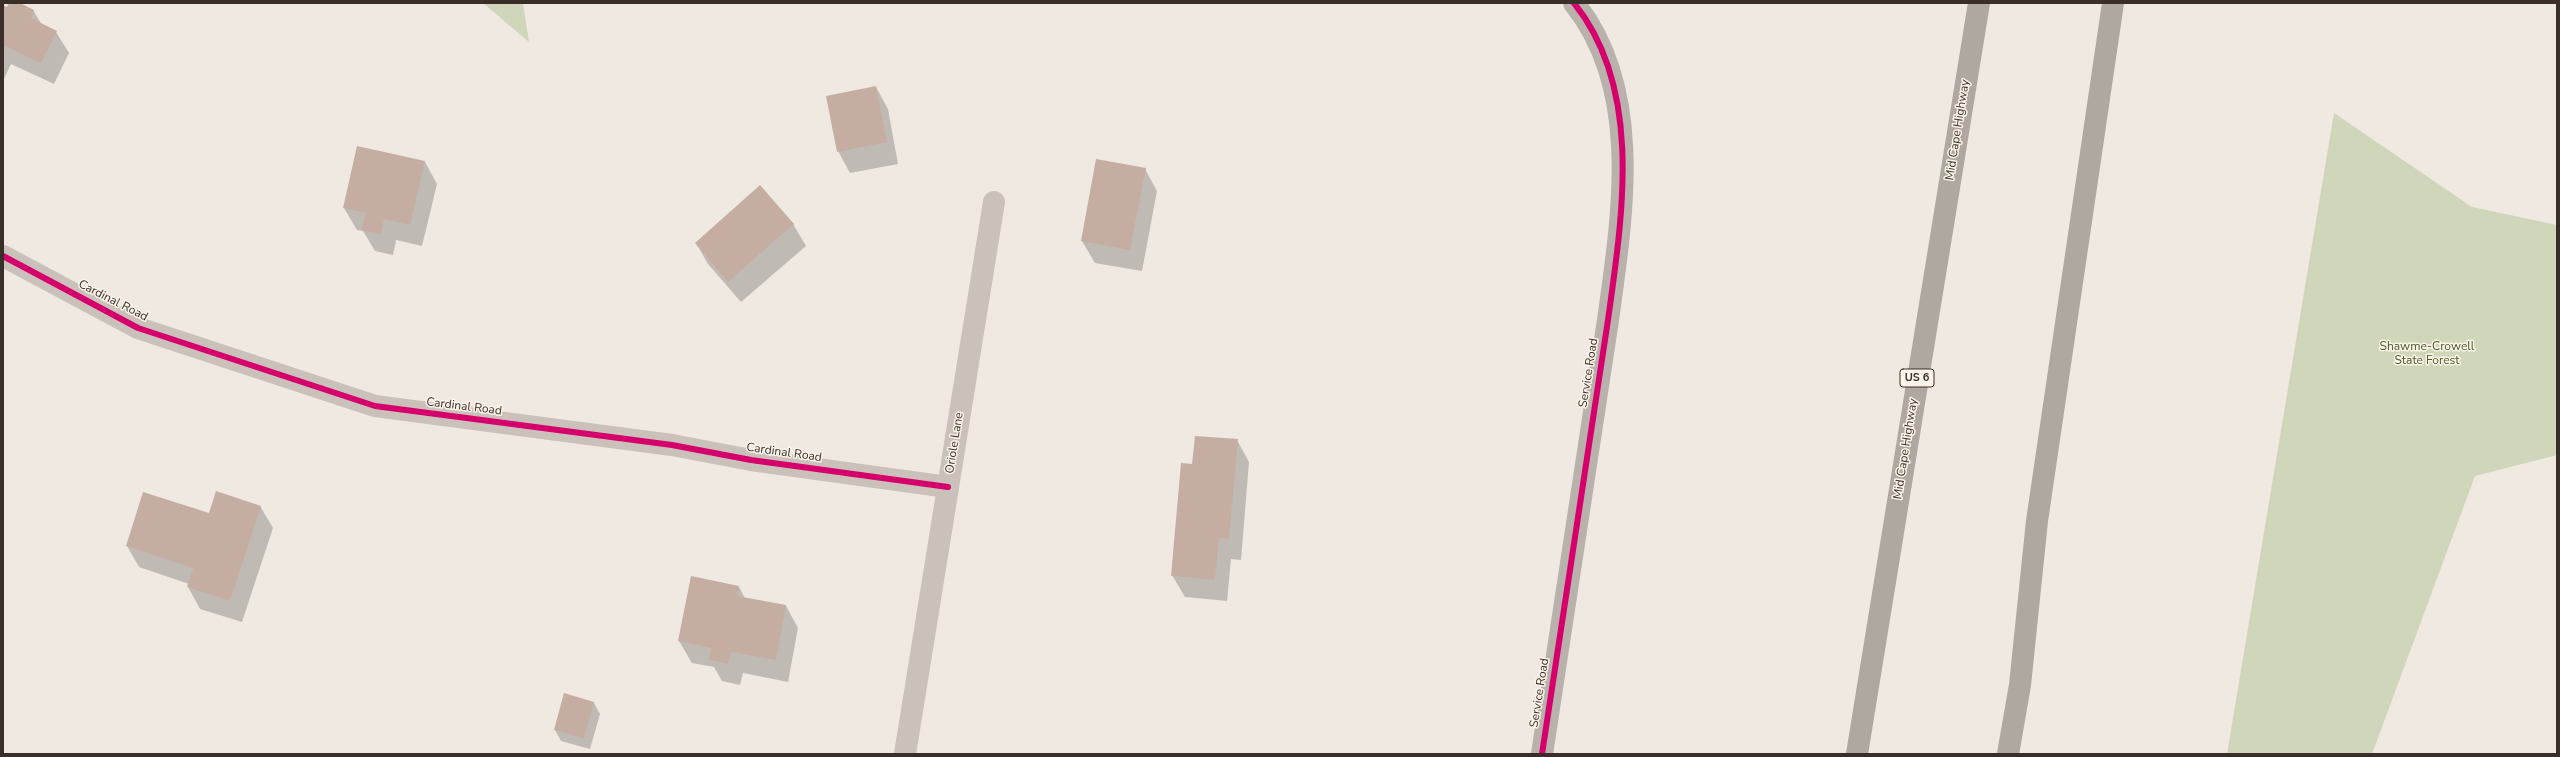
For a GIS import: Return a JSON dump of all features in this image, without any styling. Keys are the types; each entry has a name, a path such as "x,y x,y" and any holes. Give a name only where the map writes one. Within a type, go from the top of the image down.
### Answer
{"highway":[{"name":"Mid Cape Highway","path":"1856,754 1978,3"},
{"path":"2008,754 2020,685 2037,522 2113,3"}],"street":[{"name":"Service Road","path":"1542,754 1612,290 1621,194 1618,110 1611,75 1598,41 1574,3"},
{"name":"Oriole Lane","path":"905,754 994,202"},
{"name":"Cardinal Road","path":"3,256 138,328 376,406 672,445 751,460 948,487"}],"green space":[{"path":"483,3 523,3 529,42"},
{"name":"Shawme-Crowell State Forest","path":"2334,113 2472,207 2557,225 2557,455 2475,476 2372,754 2227,754"}],"building":[{"path":"9,3 20,3 34,10 31,18 57,31 41,63 3,45 3,5 7,7"},
{"path":"876,86 887,142 837,152 826,96"},
{"path":"357,146 425,161 410,225 384,219 381,234 361,230 366,213 343,208"},
{"path":"1096,159 1146,168 1130,250 1081,241"},
{"path":"760,185 794,224 728,282 695,243"},
{"path":"1195,436 1238,439 1229,539 1219,538 1215,580 1171,576 1181,463 1192,464"},
{"path":"216,491 261,506 230,601 187,587 193,568 126,546 143,492 209,513"},
{"path":"691,576 739,586 737,596 786,605 776,660 731,652 728,664 709,660 711,648 678,641"},
{"path":"564,693 594,702 584,738 554,730"}],"cycle path":[{"path":"1542,754 1608,320 1622,198 1622,156 1619,115 1611,75 1596,37 1574,3"},
{"path":"3,256 138,328 375,406 672,445 751,460 948,487"}]}
